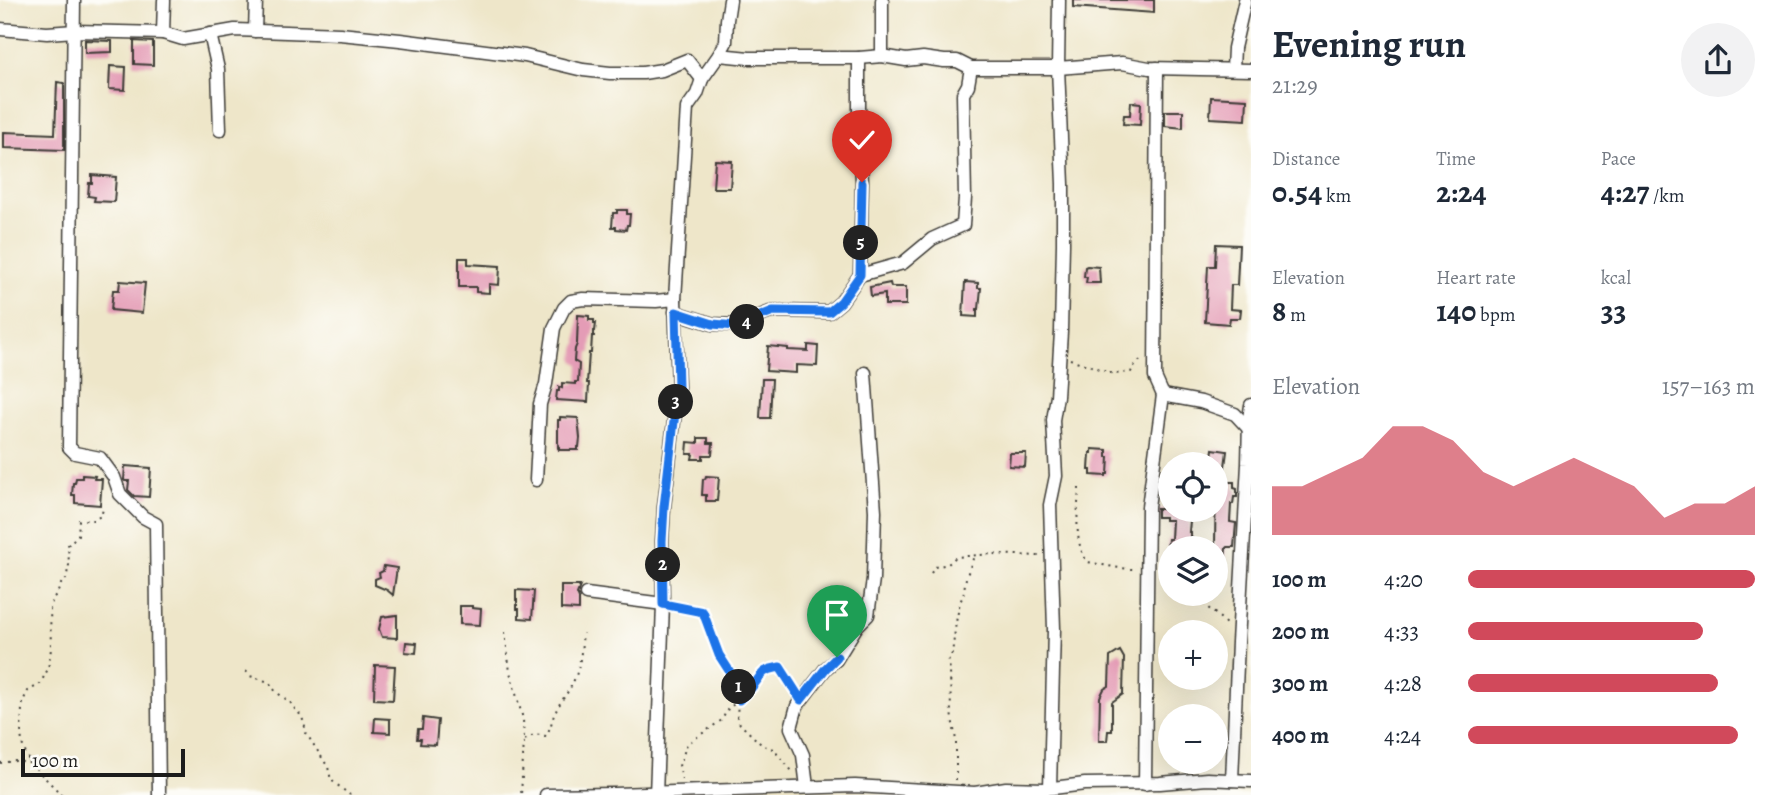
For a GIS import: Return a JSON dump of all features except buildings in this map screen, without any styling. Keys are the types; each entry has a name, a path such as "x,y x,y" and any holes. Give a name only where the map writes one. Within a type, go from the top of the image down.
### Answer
{"street":[{"path":"74,0 69,447 75,453 100,458 114,477 120,494 142,517 156,524 159,795"},
{"path":"163,33 164,0"},
{"path":"255,31 256,0"},
{"path":"656,794 663,604 662,541 678,387 675,306 687,108 726,42 730,0"},
{"path":"881,0 882,56"},
{"path":"1050,788 1054,629 1051,505 1056,476 1053,420 1061,332 1063,244 1058,68 1059,0"},
{"path":"1233,69 1234,48 1245,0"},
{"path":"0,29 47,33 163,33 183,39 235,30 340,34 525,56 583,70 610,73 662,70 687,60 702,79"},
{"path":"210,34 218,69 220,130"},
{"path":"719,55 749,58 923,58 957,61 971,68 1058,68 1122,64 1157,68 1251,70"},
{"path":"536,480 540,404 546,384 554,328 571,301 656,301 675,306 713,324 736,326 773,311 829,312 841,302 860,275 862,182 859,58"},
{"path":"860,275 903,263 932,239 963,225 963,94 968,85 971,68"},
{"path":"1145,784 1148,507 1163,395 1155,377 1157,68"},
{"path":"807,787 803,755 791,728 794,711 826,668 836,660 857,626 868,615 873,579 875,511 865,373"},
{"path":"1163,395 1201,402 1235,414 1250,429"},
{"path":"1232,780 1251,405"},
{"path":"586,594 663,604"},
{"path":"546,795 868,786 975,793 1006,788 1031,792 1085,784 1145,784 1167,789 1207,779 1251,781"}],"path":[{"path":"1059,353 1076,362 1114,374 1131,372 1136,363 1144,358"},
{"path":"1080,488 1078,535 1081,550 1088,562 1113,568 1137,569 1158,561"},
{"path":"62,795 30,763 23,747 23,704 28,691 40,684 48,669 51,649 50,607 66,579 69,565 68,545 78,535 79,520 93,520 101,516 104,506"},
{"path":"931,573 937,566 948,564 956,557 992,554 1052,556"},
{"path":"966,792 955,783 956,740 951,713 948,664 960,602 974,556"},
{"path":"663,604 703,612 719,655 739,686 737,717 740,724 762,745 773,749 791,771"},
{"path":"1205,606 1221,618 1238,642"},
{"path":"505,632 510,672 523,719 521,795"},
{"path":"524,740 536,734 545,736 551,728 557,708 575,679 583,633"},
{"path":"684,791 679,766 687,744 722,720 727,710 754,685 760,674 780,667 801,700"},
{"path":"246,671 250,676 269,682 276,692 290,702 299,713 306,733 328,767 331,780 350,795"},
{"path":"0,763 30,763"}],"route":[{"path":"837,657 801,700 780,667 760,674 750,690 739,700 739,686 719,655 703,612 663,604 662,541 678,387 676,312 713,324 736,326 773,311 829,312 841,302 860,275 862,182"}]}
